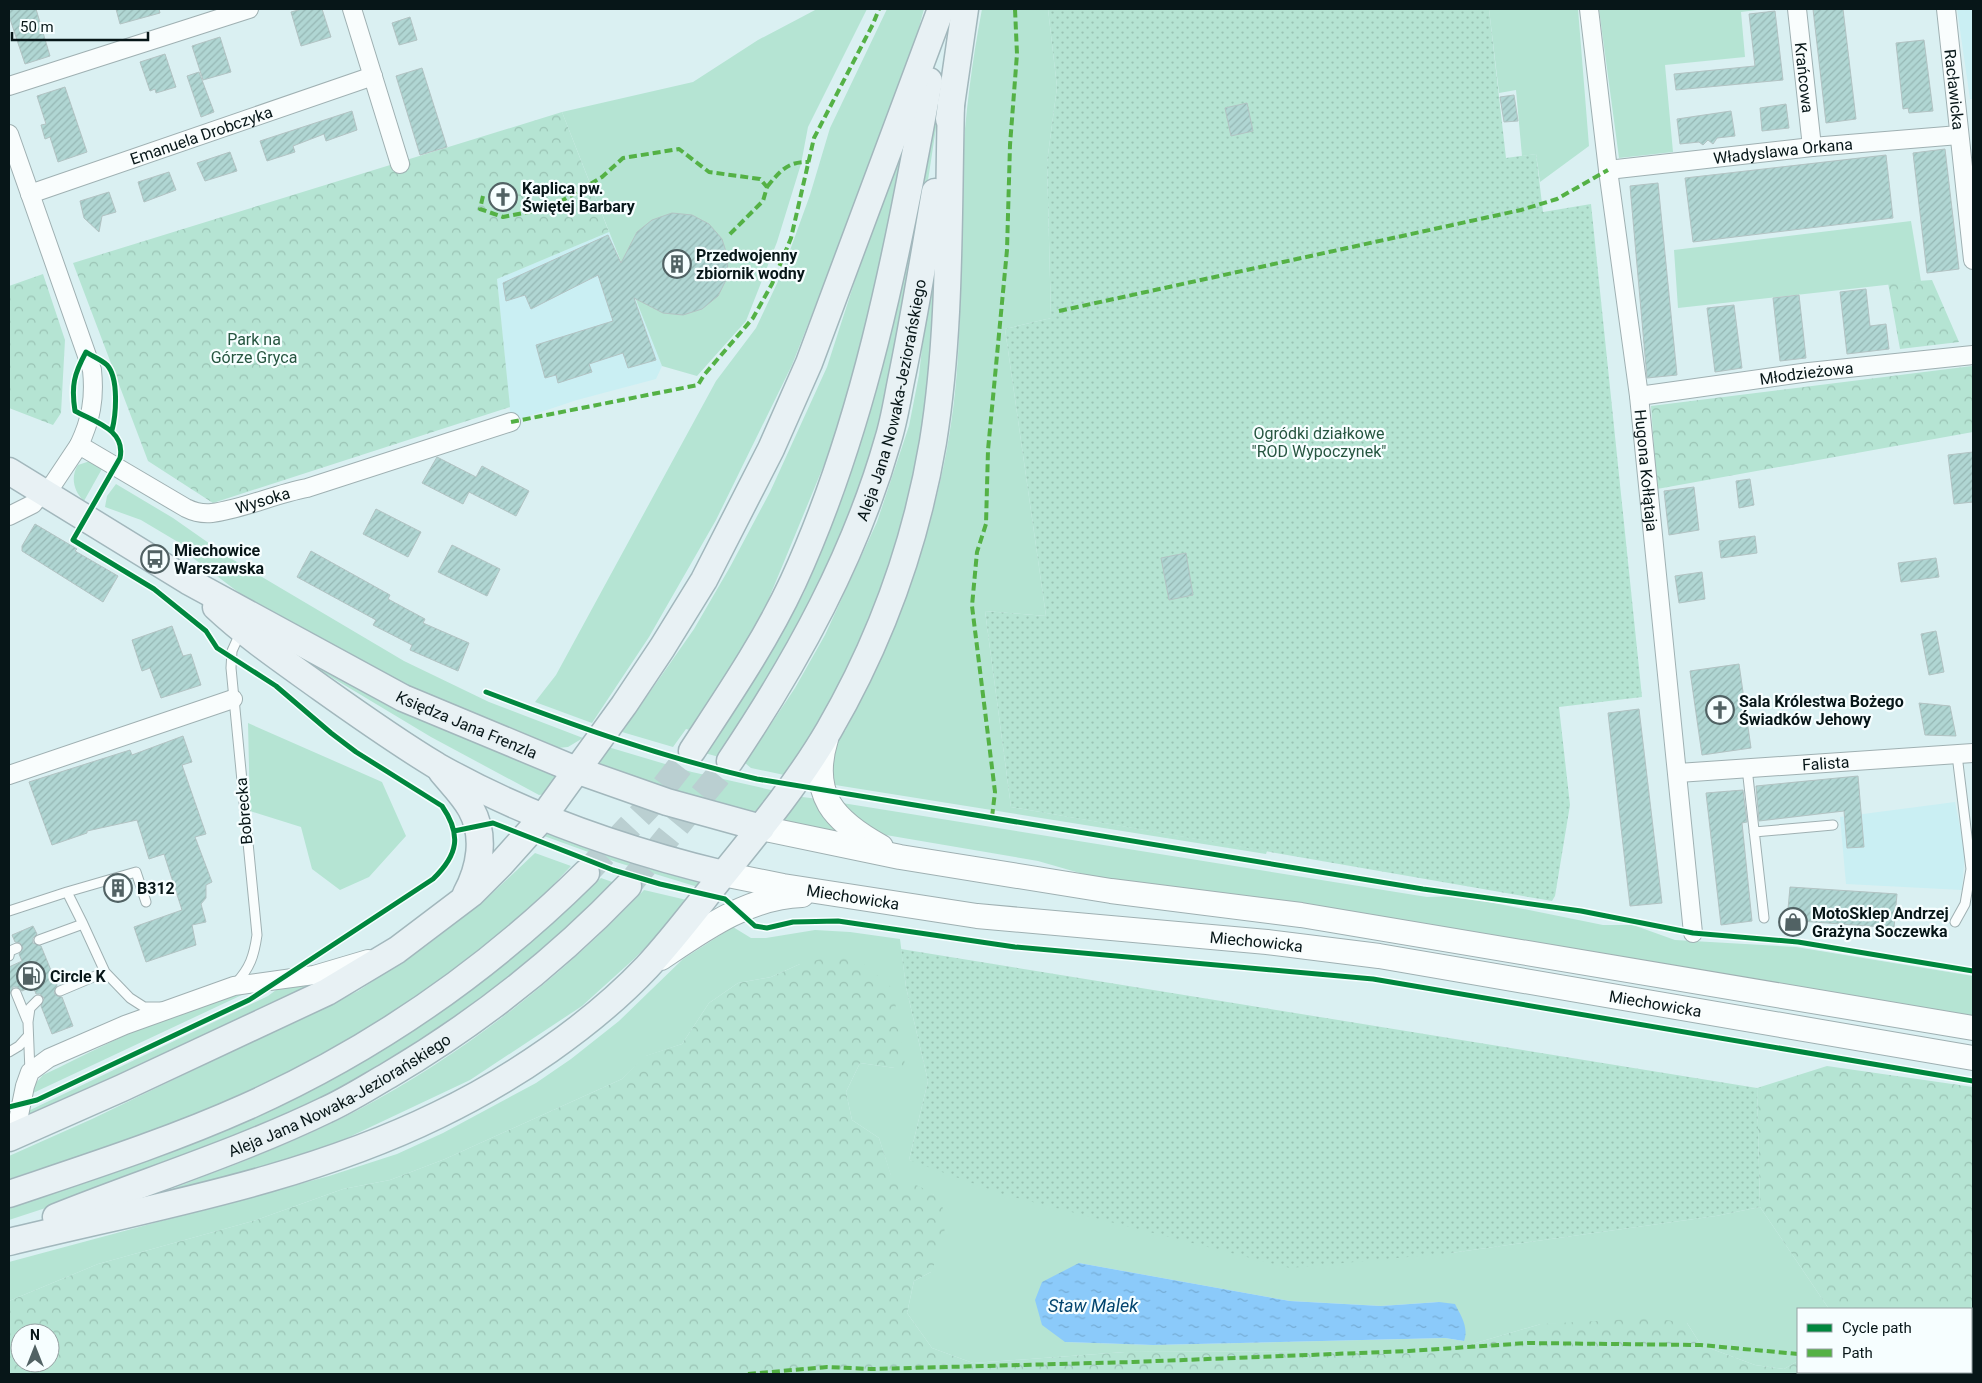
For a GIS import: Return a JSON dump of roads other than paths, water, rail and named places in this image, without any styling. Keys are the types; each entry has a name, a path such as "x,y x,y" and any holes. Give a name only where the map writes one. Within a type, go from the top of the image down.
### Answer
{"main road":[{"name":"Aleja Jana Nowaka-Jeziorańskiego","path":"692,751 748,667 792,584 828,498 848,442 867,378 896,253 942,9"},
{"path":"9,1137 122,1088 327,992 397,950 460,902 500,865 543,817 624,705 704,580 771,449 809,363 942,9"},
{"name":"Aleja Jana Nowaka-Jeziorańskiego","path":"730,761 772,698 808,635 840,571 863,514 888,440 952,103 965,9"},
{"path":"9,1242 217,1193 324,1162 378,1141 440,1114 522,1068 599,1012 647,967 761,828 828,732 875,638 894,590 922,497 933,442 944,328 952,103"},
{"name":"Księdza Jana Frenzla","path":"9,471 188,581 403,698 576,770 667,802 761,828"},
{"name":"Księdza Jana Frenzla","path":"188,581 241,631 364,718 437,766 543,817"},
{"path":"828,732 821,756 820,769 820,780 827,801 848,827 900,857"},
{"path":"437,766 471,809 479,832 479,865 460,902"},
{"name":"Miechowicka","path":"543,817 640,853 723,874 977,916 1267,942 1379,956 1973,1058"},
{"name":"Miechowicka","path":"761,828 900,857 1111,891 1301,915 1973,1028"},
{"name":"Aleja Jana Nowaka-Jeziorańskiego","path":"9,1194 209,1123 281,1091 346,1057 431,1003 483,965 547,912 586,873"},
{"name":"Aleja Jana Nowaka-Jeziorańskiego","path":"9,1236 268,1137 344,1100 412,1061 507,996 594,921 628,886"},
{"path":"647,967 712,924 762,902 800,895 867,898"}],"street":[{"path":"9,86 249,9"},
{"path":"352,9 400,164"},
{"name":"Hugona Kołłątaja","path":"1590,9 1608,170 1639,396 1693,933"},
{"name":"Krańcowa","path":"1797,9 1812,147"},
{"name":"Racławicka","path":"1946,9 1973,260"},
{"name":"Emanuela Drobczyka","path":"30,194 373,76"},
{"path":"9,134 81,338 93,380 93,406 87,428 79,445 44,492 32,504 9,516"},
{"name":"Władyslawa Orkana","path":"1608,170 1812,147 1959,135"},
{"name":"Młodzieżowa","path":"1639,396 1808,372 1973,355"},
{"name":"Wysoka","path":"79,445 186,508 197,513 211,513 281,493 307,488 511,422"},
{"path":"9,775 234,699"},
{"name":"Falista","path":"1678,773 1965,754"},
{"path":"9,1137 17,1125 21,1082 49,1058 171,1007 234,986 314,975 397,950"}],"lane":[{"name":"Bobrecka","path":"234,986 247,971 254,957 257,935 231,657 237,637 241,631"},
{"path":"1955,922 1965,904 1972,869 1965,754"},
{"path":"1747,768 1764,918"},
{"path":"1754,832 1833,825"},
{"path":"9,911 136,872 146,902"},
{"path":"67,892 105,972 130,998 144,1007 171,1007"},
{"path":"39,940 83,924"},
{"path":"60,991 105,972"},
{"path":"16,993 28,1022"},
{"path":"21,1082 30,1008 38,1000"},
{"path":"9,1052 20,1046 28,1036"}],"water":[{"name":"Staw Malek","path":"1079,1263 1290,1301 1381,1306 1439,1302 1455,1304 1464,1322 1466,1331 1464,1341 1445,1338 1153,1345 1065,1342 1042,1325 1035,1300 1042,1282"}],"tunnel":[{"path":"586,873 648,807 692,751"},
{"path":"628,886 730,761"}],"place":[{"name":"Kaplica pw. Świętej Barbary","path":"503,197"},
{"name":"Przedwojenny zbiornik wodny","path":"677,264"},
{"name":"Miechowice Warszawska","path":"155,559"},
{"name":"Sala Królestwa Bożego Świadków Jehowy","path":"1720,710"},
{"name":"B312","path":"118,888"},
{"name":"MotoSklep Andrzej Grażyna Soczewka","path":"1793,922"},
{"name":"Circle K","path":"31,976"}],"park label":[{"name":"Park na Górze Gryca","path":"254,348"},
{"name":"Ogródki działkowe \"ROD Wypoczynek\"","path":"1319,442"}]}
